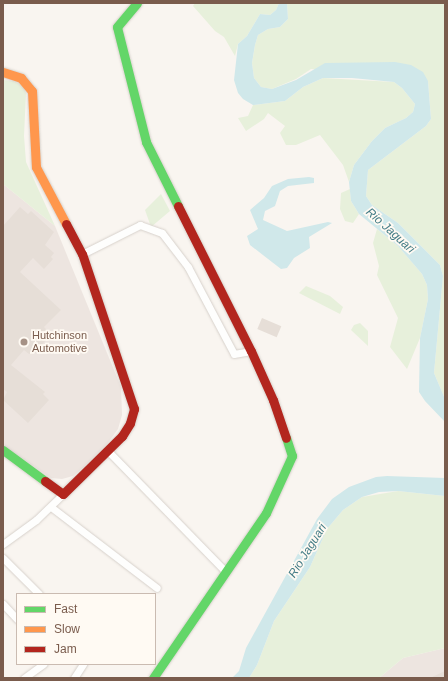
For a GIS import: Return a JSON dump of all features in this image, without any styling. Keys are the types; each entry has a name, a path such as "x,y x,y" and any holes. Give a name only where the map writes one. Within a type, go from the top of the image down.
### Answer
{"street":[{"path":"137,3 117,27 146,142 273,400 292,456 266,513 153,678"},
{"path":"3,72 21,78 32,91 36,167 82,254 131,395 134,409 130,423 122,436 108,451 50,507 3,544"},
{"path":"82,254 140,224 162,233 188,267 234,354 250,351"},
{"path":"3,450 63,494"},
{"path":"108,451 226,572"},
{"path":"50,507 157,588"},
{"path":"3,558 38,593"},
{"path":"3,604 16,618"},
{"path":"24,678 42,665"},
{"path":"74,678 82,665"}],"shaded area":[{"path":"3,184 55,226 121,387 122,415 118,429 107,444 85,466 73,476 62,479 51,478 3,445"},
{"path":"445,648 445,678 379,678 403,658"}],"green space":[{"path":"195,3 279,3 276,10 270,15 260,14 247,36 238,44 235,56 224,37 215,31 193,6"},
{"path":"287,3 445,3 445,399 434,373 443,276 440,265 398,223 372,205 366,196 368,170 426,126 431,119 428,81 311,69 296,79 272,89 261,87 254,78 252,63 258,35 268,29 280,27 288,19"},
{"path":"323,78 394,82 402,88 415,104 413,112 406,118 385,128 372,141 354,165 349,182 343,165 320,135 296,145 286,145 280,133 285,126 268,113 264,119 246,131 238,118 248,116 253,105 285,101 303,87"},
{"path":"3,80 14,81 23,86 26,93 24,136 26,162 55,226 3,184"},
{"path":"350,189 351,201 359,214 353,223 345,221 340,209 341,193"},
{"path":"161,194 170,211 151,227 145,210"},
{"path":"377,229 398,246 422,274 427,285 428,299 420,338 407,369 390,347 398,318 377,275 379,266 373,243"},
{"path":"306,286 330,296 343,307 340,314 299,293"},
{"path":"360,323 368,331 368,346 351,330 354,325"},
{"path":"398,491 445,496 445,648 403,658 379,678 249,678 257,665 274,621 310,567 327,529 343,510 362,497"}],"water":[{"name":"Rio Jaguari","path":"279,3 287,3 288,19 280,27 268,29 258,35 255,45 252,63 254,78 261,87 272,89 296,80 325,63 395,62 411,65 423,72 428,81 431,119 426,126 368,170 366,196 372,205 398,223 440,265 443,276 434,373 445,399 445,422 425,401 419,392 420,338 428,299 427,285 422,274 398,246 359,214 351,201 349,182 354,165 372,141 385,128 406,118 413,112 415,104 402,88 394,82 352,78 323,78 303,87 285,101 253,105 243,99 238,93 234,80 238,44 247,36 260,14 270,15 276,10"},
{"path":"314,178 314,183 288,186 280,191 275,206 265,211 263,220 287,231 328,222 332,223 309,237 310,248 294,258 287,268 281,269 250,245 247,236 258,229 250,210 264,198 272,186 288,179"},
{"name":"Rio Jaguari","path":"376,477 445,478 445,496 398,491 379,492 362,497 343,510 327,529 310,567 274,621 257,665 249,678 232,678 239,671 246,648 317,519 332,499 349,487"}],"building":[{"path":"20,207 28,214 31,211 54,232 45,245 54,253 51,257 53,259 44,269 33,258 20,272 61,310 44,327 51,334 35,353 29,354 24,350 11,365 45,392 43,394 49,400 28,423 3,400 7,392 3,389 3,226"},
{"path":"262,318 281,326 277,337 257,329"},
{"path":"445,671 445,678 430,678"}],"traffic: fast":[{"path":"137,3 117,27 146,142 178,206"},
{"path":"153,678 266,513 292,456 286,438"},
{"path":"3,450 45,481"}],"traffic: slow":[{"path":"3,72 21,78 32,91 36,167 66,224"}],"traffic: jam":[{"path":"178,206 251,351 273,400 286,438"},
{"path":"45,481 63,494 122,436 130,423 134,409 82,254 66,224"}],"place":[{"name":"Hutchinson Automotive","path":"24,342"}]}
